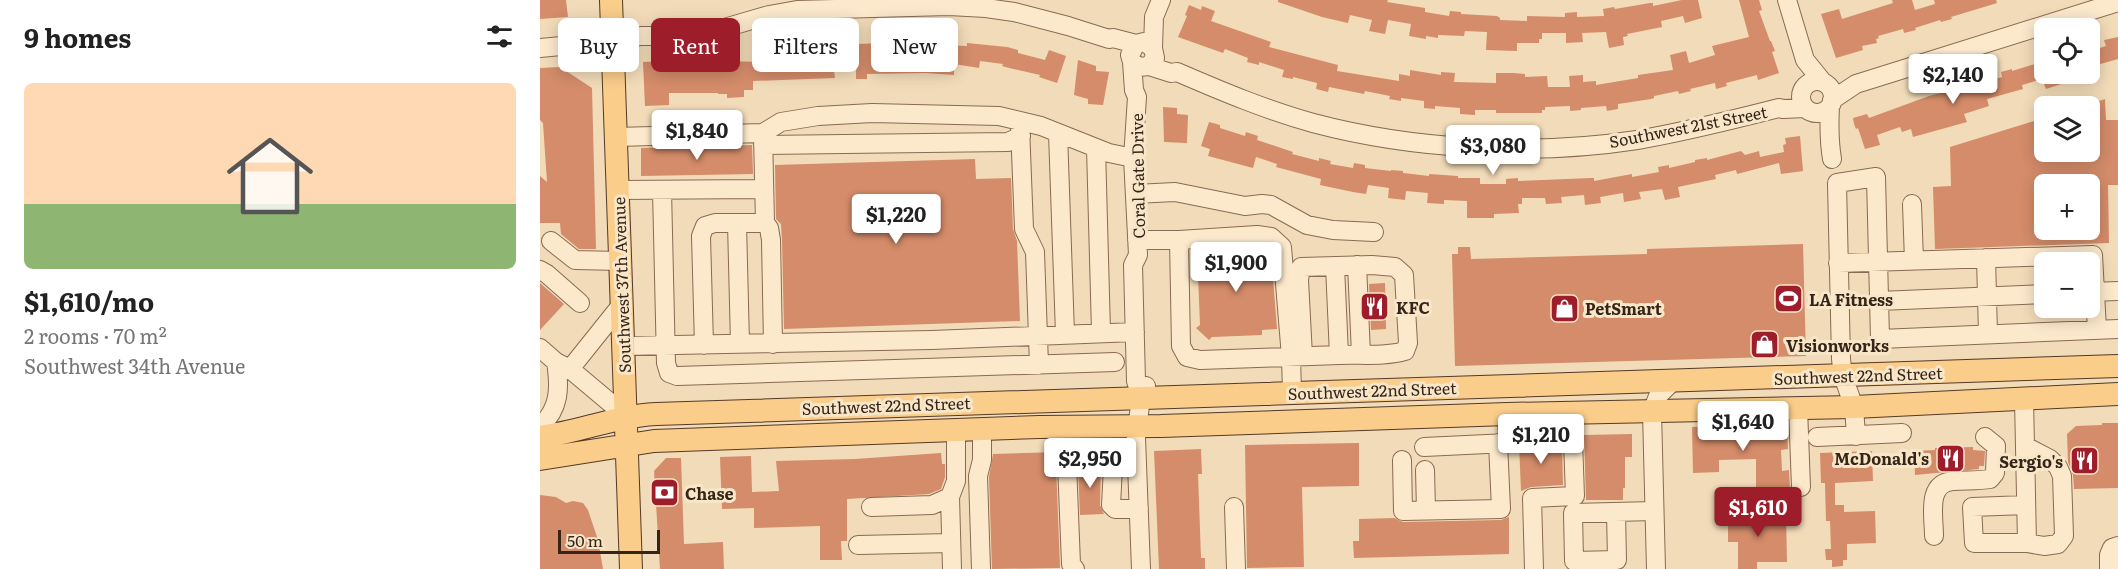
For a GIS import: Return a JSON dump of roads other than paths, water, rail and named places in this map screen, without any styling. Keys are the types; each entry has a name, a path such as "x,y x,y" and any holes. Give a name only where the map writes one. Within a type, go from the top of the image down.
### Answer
{"main road":[{"name":"Southwest 37th Avenue","path":"612,0 612,18"},
{"name":"Southwest 37th Avenue","path":"614,72 631,569"},
{"name":"Southwest 22nd Street","path":"540,437 591,428 626,416 2118,366"},
{"path":"1987,402 1994,371"},
{"name":"Southwest 22nd Street","path":"540,459 577,455 654,441 1507,414 1854,407 2118,394"}],"street":[{"path":"740,24 797,10 949,6 986,8 1014,12 1060,23 1109,39 1113,38 1143,55 1148,21 1154,17 1161,0"},
{"path":"1787,0 1817,96 1822,131 1828,136 1832,159"},
{"path":"1817,96 2118,2"},
{"path":"540,48 558,46"},
{"name":"Southwest 21st Street","path":"1143,55 1241,99 1315,123 1364,134 1466,146 1538,148 1620,142 1702,126 1779,108 1782,102 1817,96"},
{"name":"Coral Gate Drive","path":"1141,397 1149,381 1145,265 1138,248 1133,158 1137,97 1134,90 1143,55"},
{"path":"773,344 771,240 769,228 765,223 763,139 781,122 818,116 872,113 999,116 1021,128 1058,133 1109,153 1133,158"},
{"path":"616,136 1008,142 1021,128"},
{"path":"1021,128 1024,229 1035,252 1039,365"},
{"path":"1058,133 1065,334"},
{"path":"1096,148 1101,332"},
{"path":"1856,436 1854,407 1843,376 1837,183 1876,177 1880,339 2118,329"},
{"path":"618,190 763,189"},
{"path":"662,190 666,346 669,374 677,376 1115,362"},
{"path":"1135,194 1174,192 1245,206 1271,205 1307,225 1333,230 1374,232"},
{"path":"1912,204 1914,261"},
{"path":"704,345 701,236 705,226 715,223 765,223"},
{"path":"738,223 740,344"},
{"path":"1138,248 1179,240 1257,235 1271,237 1282,247 1297,357"},
{"path":"1179,240 1181,346 1187,357 1200,360 1297,357 1361,354 1396,354 1405,351 1408,343 1404,275 1395,267 1357,265 1301,267 1297,357 1292,392"},
{"path":"551,241 575,260 620,261"},
{"name":"Coral Gate Drive","path":"1138,248 1133,265 1136,381 1141,397"},
{"path":"1838,263 2034,257"},
{"path":"1986,258 1988,334"},
{"path":"1357,265 1361,354"},
{"path":"1335,266 1339,355"},
{"path":"540,270 580,303"},
{"path":"2100,292 2118,291"},
{"path":"1879,300 2034,294"},
{"path":"540,427 554,411 563,366 622,304"},
{"path":"2095,318 2097,330"},
{"path":"624,346 932,340 1135,332"},
{"path":"540,348 626,416"},
{"path":"1656,569 1652,412 1658,396 1673,381"},
{"path":"1136,569 1141,569 1137,426 1141,397"},
{"path":"2024,399 2027,543"},
{"path":"1798,408 1802,487"},
{"path":"1534,569 1532,498 1575,496 1572,413"},
{"path":"1402,460 1403,511 1501,509 1503,443 1507,414"},
{"path":"1426,510 1425,458 1439,416"},
{"path":"952,569 950,497 956,482 956,430"},
{"path":"981,569 978,476 982,460 982,430"},
{"path":"1818,437 1902,433"},
{"path":"1934,536 1936,489 1942,483 1951,481 1990,479 1995,473 1995,446 1985,437"},
{"path":"1425,458 1503,443"},
{"path":"1503,443 1512,510"},
{"path":"2025,446 2050,459 2058,467 2062,476 2064,537 2058,544 2044,546 2027,543 1974,543 1972,507 2026,506"},
{"path":"1075,569 1071,564 1067,464 1071,455 1094,451 1105,453 1111,458 1113,467 1111,505 1115,509 1139,509"},
{"path":"871,507 932,505 950,497"},
{"path":"1234,507 1236,569"},
{"path":"1616,512 1654,511"},
{"path":"858,545 951,543"},
{"path":"2109,569 2110,550 2118,546"}],"place":[{"name":"LA Fitness","path":"1788,299"},
{"name":"KFC","path":"1375,307"},
{"name":"PetSmart","path":"1564,308"},
{"name":"Visionworks","path":"1765,345"},
{"name":"McDonald's","path":"1950,458"},
{"name":"Sergio's","path":"2084,461"},
{"name":"Chase","path":"664,493"}]}
